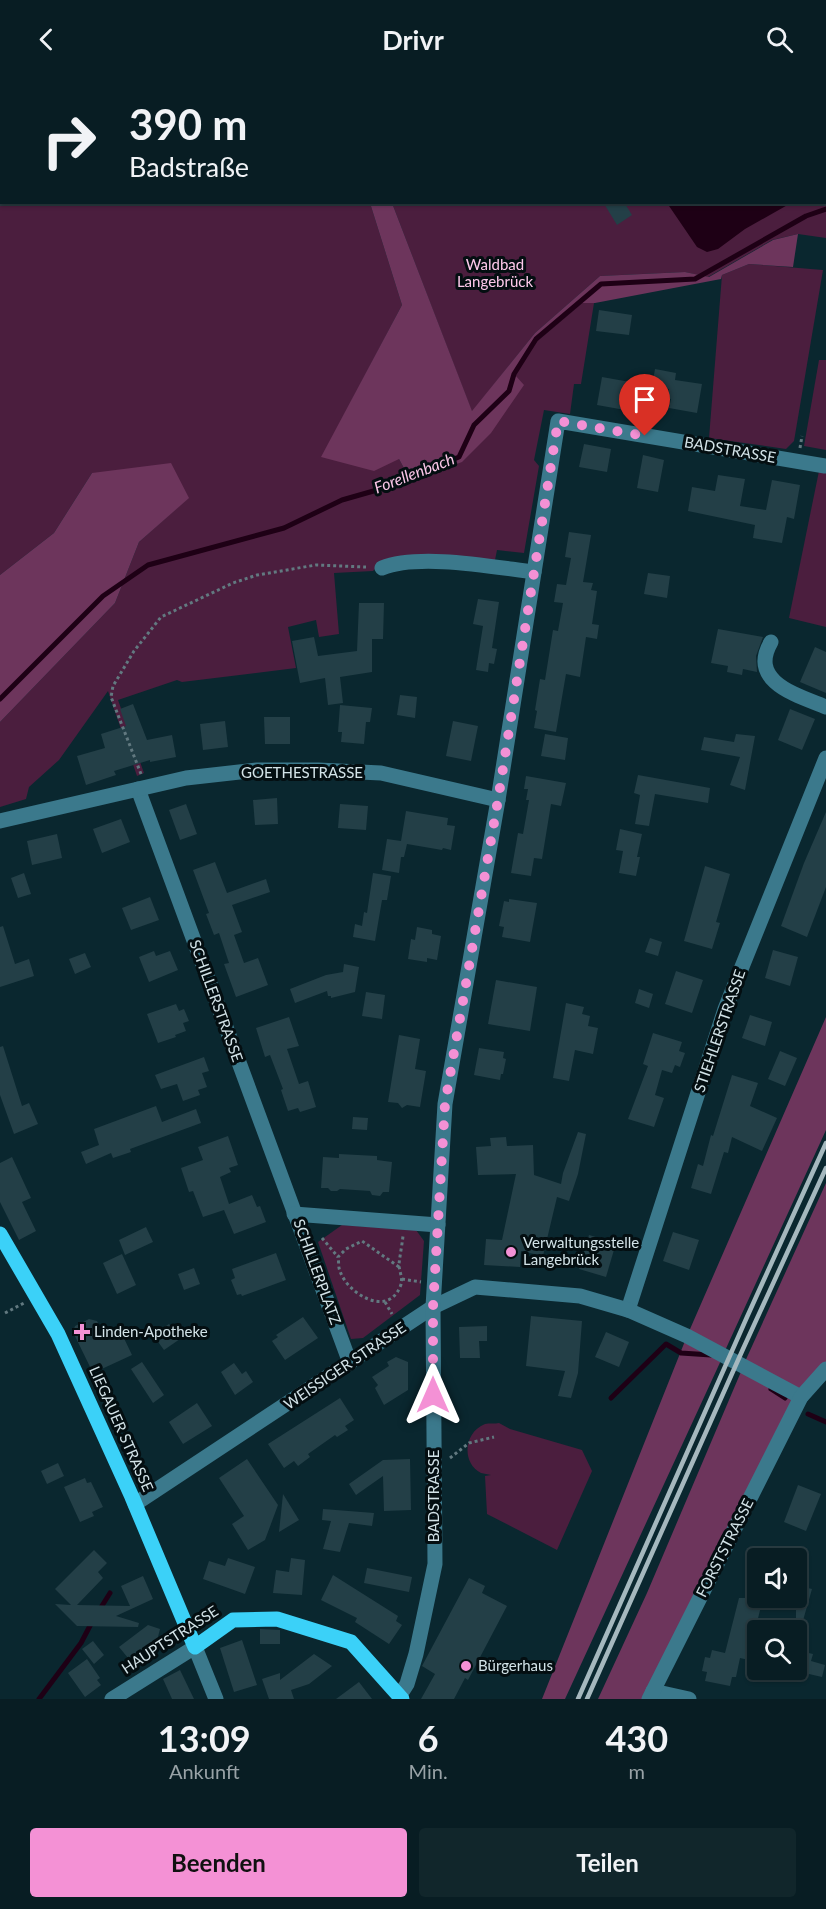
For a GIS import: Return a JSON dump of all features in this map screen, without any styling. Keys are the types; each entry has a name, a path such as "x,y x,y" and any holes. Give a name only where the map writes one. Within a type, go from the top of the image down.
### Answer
{"main road":[{"name":"LIEGAUER STRASSE","path":"0,1234 58,1334 135,1504 195,1647"},
{"name":"HAUPTSTRASSE","path":"195,1647 233,1620 277,1619 351,1642 401,1697"}],"street":[{"name":"BADSTRASSE","path":"401,1697 416,1654 435,1564 433,1307 445,1104 498,800 558,421 825,466"},
{"path":"382,568 391,564 424,562 459,563 534,572"},
{"path":"771,642 765,652 765,668 768,675 779,686 826,707"},
{"name":"STIEHLERSTRASSE","path":"628,1310 725,1009 826,758"},
{"name":"GOETHESTRASSE","path":"0,821 186,778 257,770 381,773 498,800"},
{"name":"SCHILLERSTRASSE","path":"142,788 294,1214"},
{"name":"SCHILLERPLATZ","path":"350,1362 294,1214 438,1225"},
{"name":"WEISSIGER STRASSE","path":"135,1504 433,1307 475,1287 580,1296 628,1310 687,1336 801,1397"},
{"path":"801,1397 826,1369"},
{"name":"FORSTSTRASSE","path":"651,1695 801,1397"},
{"path":"195,1647 216,1699"},
{"name":"HAUPTSTRASSE","path":"112,1699 195,1647"},
{"path":"651,1695 689,1699"}],"path":[{"path":"142,788 111,697 113,686 134,651 161,617 257,575 316,566 382,568"},
{"path":"399,1267 362,1242 346,1249 339,1257 339,1270 346,1283 355,1292 374,1301 385,1302 393,1297 402,1279 399,1267 404,1223"},
{"path":"4,1313 29,1301"},
{"path":"385,1302 392,1313"},
{"path":"434,1461 449,1459 468,1443 494,1437"}],"green space":[{"path":"0,204 370,204 402,305 322,457 399,459 411,481 515,375 537,341 582,303 594,303 581,384 574,384 570,414 544,410 534,460 539,466 524,553 497,550 495,560 382,561 373,571 334,573 339,634 319,637 316,620 288,627 296,668 182,682 177,680 118,700 144,773 137,776 108,691 59,760 29,787 26,799 0,807 0,722 115,603 139,542 188,498 92,473 54,533 0,575"},
{"name":"Waldbad Langebrück","path":"392,204 826,204 826,238 798,234 772,240 708,277 685,272 600,276 535,333 472,412"},
{"path":"749,264 823,270 794,441 786,449 709,438 722,275"},
{"path":"819,360 826,360 826,450 804,446"},
{"path":"819,471 826,472 826,627 789,618"},
{"path":"342,1225 416,1230 424,1241 420,1295 363,1338 351,1339 318,1242"},
{"path":"499,1423 510,1429 582,1450 592,1471 557,1550 487,1514 485,1476 491,1475 481,1473 470,1462 469,1440 478,1428 485,1424"}],"shaded area":[{"path":"370,204 392,204 472,411 535,333 600,276 685,272 709,277 773,240 798,234 793,267 749,264 722,275 721,279 595,303 582,303 537,341 515,375 524,385 491,433 462,462 411,481 399,459 374,471 321,457 402,305"},
{"path":"668,204 789,204 745,229 718,249 707,252 697,247"},
{"path":"171,463 189,498 139,542 115,603 0,722 0,575 54,533 92,473"},
{"path":"826,1017 826,1130 723,1355 743,1366 826,1183 826,1369 800,1397 649,1699 598,1699 647,1593 743,1367 723,1356 565,1699 542,1699 687,1336"}],"building":[{"path":"604,204 625,204 632,215 617,225"},
{"path":"599,310 632,315 629,335 596,331"},
{"path":"655,369 676,373 675,380 702,384 697,413 669,408 671,399 667,398 669,389 652,386"},
{"path":"602,377 630,382 625,410 597,405"},
{"path":"584,444 611,449 607,472 579,467"},
{"path":"643,455 664,460 658,492 637,488"},
{"path":"718,475 745,479 740,506 766,510 772,480 800,485 794,519 787,517 782,543 753,538 755,525 688,511 692,487 715,491"},
{"path":"569,532 591,535 583,582 593,583 591,590 597,591 592,624 599,625 597,639 586,637 580,677 566,674 556,732 534,728 537,711 535,710 540,679 545,680 553,630 558,631 563,603 554,602 557,584 566,585 571,558 565,557"},
{"path":"648,573 670,576 667,598 644,594"},
{"path":"478,599 499,602 492,648 497,649 494,664 489,663 488,672 476,670 483,626 473,624"},
{"path":"359,603 384,603 383,639 372,639 372,672 340,677 343,703 328,705 325,678 300,683 292,641 314,637 318,656 357,651"},
{"path":"718,629 763,637 756,656 757,672 743,669 742,675 727,672 728,666 711,663"},
{"path":"815,647 826,652 826,693 800,682"},
{"path":"400,695 417,697 415,718 397,715"},
{"path":"133,704 147,740 172,735 176,757 150,762 150,760 114,771 116,775 86,785 77,756 105,748 101,734 126,726 120,709"},
{"path":"340,705 372,708 370,722 366,722 364,744 341,742 342,732 338,732"},
{"path":"790,709 815,719 802,750 778,740"},
{"path":"264,717 290,717 290,744 265,744"},
{"path":"225,721 228,747 203,750 200,724"},
{"path":"453,721 478,726 471,761 446,756"},
{"path":"545,734 568,738 565,760 541,756"},
{"path":"736,734 755,736 745,790 730,785 740,757 701,750 704,737 734,742"},
{"path":"638,775 710,788 708,803 655,794 649,826 635,824 640,795 634,793"},
{"path":"526,776 566,783 561,806 551,804 542,859 534,858 531,876 511,873 518,833 523,834 529,800 526,800 528,789 524,789"},
{"path":"277,798 278,824 255,825 253,800"},
{"path":"186,804 197,834 180,840 169,810"},
{"path":"340,804 368,806 366,830 338,828"},
{"path":"406,811 448,818 447,825 455,826 451,850 407,844 404,857 401,857 399,873 382,870 387,839 401,841"},
{"path":"826,812 826,887 807,937 781,926"},
{"path":"121,819 130,842 102,853 93,829"},
{"path":"620,829 642,834 636,876 619,873 623,851 616,850"},
{"path":"57,834 62,858 32,865 27,841"},
{"path":"215,862 227,893 266,879 270,892 232,905 242,932 234,935 244,963 258,958 268,985 236,997 224,964 229,963 219,933 214,935 206,914 209,913 193,870"},
{"path":"705,866 730,874 716,922 720,923 712,949 684,941"},
{"path":"24,873 31,894 18,898 11,878"},
{"path":"373,873 391,876 387,900 382,900 375,941 353,937 355,924 362,926 364,912 367,913"},
{"path":"150,897 159,920 131,930 122,908"},
{"path":"509,899 537,903 530,942 502,937 504,927 499,926 504,901 509,902"},
{"path":"3,926 15,964 29,959 34,976 0,987 0,927"},
{"path":"417,927 432,930 432,934 441,936 437,960 427,958 427,962 408,959 411,939 415,940"},
{"path":"650,938 662,942 658,956 645,952"},
{"path":"773,950 798,957 790,986 765,978"},
{"path":"154,951 156,956 170,951 178,970 149,982 139,957"},
{"path":"85,953 91,967 75,974 69,959"},
{"path":"344,964 359,967 355,992 331,998 327,991 295,1003 290,989 326,975 343,972"},
{"path":"676,971 703,980 692,1013 665,1004"},
{"path":"496,980 537,987 530,1031 488,1024"},
{"path":"639,989 653,994 649,1008 635,1003"},
{"path":"366,992 385,995 382,1019 362,1016"},
{"path":"566,1003 584,1007 582,1014 590,1016 588,1026 598,1028 593,1054 575,1050 569,1081 553,1078"},
{"path":"176,1004 179,1011 184,1009 189,1021 183,1023 186,1031 158,1043 147,1014"},
{"path":"750,1015 772,1022 765,1046 742,1038"},
{"path":"289,1017 299,1046 287,1049 299,1084 308,1081 316,1107 300,1112 298,1108 288,1111 281,1090 283,1089 270,1055 265,1057 256,1028"},
{"path":"653,1033 682,1042 679,1051 685,1053 680,1067 675,1065 672,1073 662,1070 655,1095 664,1098 654,1127 628,1119 648,1066 643,1064"},
{"path":"399,1035 420,1039 415,1069 426,1071 420,1107 407,1105 402,1108 398,1103 388,1102"},
{"path":"3,1046 22,1106 29,1103 38,1124 14,1134 0,1095 0,1047"},
{"path":"479,1048 504,1052 503,1058 506,1059 500,1080 474,1075"},
{"path":"780,1051 797,1058 785,1086 768,1079"},
{"path":"204,1057 209,1071 202,1073 207,1087 198,1090 200,1095 183,1101 177,1084 161,1089 155,1075"},
{"path":"732,1075 758,1083 750,1106 777,1118 762,1151 732,1137 728,1153 724,1152 711,1194 691,1188 698,1164 703,1166"},
{"path":"156,1106 162,1122 196,1109 201,1123 130,1149 131,1152 113,1158 111,1153 86,1164 81,1152 99,1145 94,1129"},
{"path":"353,1117 368,1118 367,1130 352,1129"},
{"path":"578,1132 586,1134 578,1174 569,1201 557,1197 543,1256 521,1251 520,1267 484,1265 486,1239 502,1240 516,1174 478,1175 476,1147 491,1146 490,1138 506,1137 507,1146 533,1145 534,1175 561,1184"},
{"path":"228,1136 238,1165 229,1168 231,1172 220,1177 229,1204 252,1195 257,1207 260,1206 266,1222 234,1234 224,1210 203,1217 193,1191 189,1192 181,1168 203,1160 198,1147"},
{"path":"339,1154 377,1156 377,1160 392,1162 389,1192 383,1192 380,1196 372,1195 370,1191 340,1189 331,1191 328,1188 321,1188 323,1157 339,1158"},
{"path":"12,1157 31,1198 22,1202 36,1231 19,1240 0,1202 0,1163"},
{"path":"146,1227 153,1242 125,1255 119,1240"},
{"path":"673,1232 699,1240 689,1270 663,1261"},
{"path":"589,1235 616,1243 606,1277 579,1269"},
{"path":"276,1253 286,1280 242,1296 237,1295 231,1280 235,1278 232,1269"},
{"path":"122,1254 136,1285 117,1294 103,1263"},
{"path":"194,1268 200,1284 184,1290 178,1274"},
{"path":"531,1316 582,1321 578,1373 571,1398 558,1396 565,1371 526,1366"},
{"path":"303,1317 318,1338 285,1360 272,1341 278,1337 276,1335"},
{"path":"89,1319 97,1321 103,1333 114,1328 121,1332 132,1355 93,1373 73,1332 75,1326"},
{"path":"169,1324 180,1339 164,1350 153,1335"},
{"path":"487,1326 487,1341 479,1341 480,1358 460,1358 459,1327"},
{"path":"606,1332 629,1342 619,1367 595,1357"},
{"path":"396,1357 408,1362 408,1390 384,1405 375,1388 378,1385 372,1377 389,1366 387,1362"},
{"path":"142,1362 164,1395 153,1403 131,1369"},
{"path":"234,1363 242,1374 246,1371 253,1382 235,1395 221,1372"},
{"path":"340,1398 354,1420 345,1426 348,1430 337,1437 335,1435 308,1454 310,1457 298,1466 294,1461 284,1468 268,1444"},
{"path":"197,1403 212,1426 183,1444 169,1422"},
{"path":"247,1459 278,1505 265,1540 248,1550 232,1524 244,1516 219,1478"},
{"path":"410,1459 411,1510 384,1511 383,1476 356,1495 349,1484 383,1460"},
{"path":"58,1463 64,1476 47,1484 41,1471"},
{"path":"85,1478 87,1483 91,1482 103,1507 92,1512 94,1516 80,1522 64,1487"},
{"path":"798,1485 821,1494 806,1531 784,1522"},
{"path":"283,1494 299,1520 279,1532"},
{"path":"323,1509 374,1513 372,1526 349,1523 340,1552 323,1549 331,1521 322,1520"},
{"path":"94,1550 107,1563 98,1572 103,1578 77,1605 130,1606 121,1586 143,1576 153,1599 116,1616 139,1623 138,1627 77,1626 55,1604 71,1605 55,1589"},
{"path":"228,1558 255,1567 245,1594 203,1579 209,1561 225,1566"},
{"path":"291,1558 305,1560 302,1595 273,1593 276,1570 289,1572"},
{"path":"367,1568 412,1577 409,1592 364,1583"},
{"path":"333,1575 398,1616 396,1621 402,1625 389,1644 355,1622 357,1618 321,1600"},
{"path":"469,1578 485,1586 482,1593 507,1606 468,1680 465,1678 454,1699 421,1699 435,1674 422,1666"},
{"path":"807,1588 812,1589 807,1606"},
{"path":"739,1598 747,1598 747,1608 761,1608 758,1620 747,1620 747,1660 740,1658 736,1677 732,1677 730,1686 705,1681 707,1672 702,1671 705,1657 710,1658 712,1650 725,1653"},
{"path":"793,1608 807,1608 803,1620 796,1620 796,1609"},
{"path":"148,1625 160,1629 155,1649 133,1664 119,1647"},
{"path":"260,1629 280,1630 280,1644 260,1644"},
{"path":"242,1640 257,1685 234,1692 220,1648"},
{"path":"93,1641 104,1655 94,1664 82,1649"},
{"path":"807,1653 813,1654 811,1661 825,1665 822,1677 807,1674"},
{"path":"314,1654 332,1666 309,1684 291,1690 294,1699 269,1699 262,1679 280,1673 280,1680"},
{"path":"87,1659 100,1678 97,1680 101,1685 85,1697 68,1673"},
{"path":"180,1670 194,1699 172,1699 163,1679"},
{"path":"359,1682 372,1699 336,1699"}],"waterway":[{"name":"Forellenbach","path":"0,699 103,596 148,565 284,528 342,500 377,490 459,457 474,425 509,391 514,374 536,339 601,284 695,279 806,216 826,209"},
{"path":"611,1398 666,1344 681,1353 711,1355"},
{"path":"771,1389 785,1398"},
{"path":"808,1414 826,1422"},
{"path":"100,1609 110,1593"},
{"path":"39,1699 81,1643 93,1620"}],"railway":[{"path":"578,1699 826,1143"},
{"path":"587,1699 826,1168"}],"place":[{"name":"Verwaltungsstelle Langebrück","path":"511,1252"},
{"name":"Linden-Apotheke","path":"82,1332"},
{"name":"Bürgerhaus","path":"466,1666"}],"route":[{"path":"433,1395 433,1307 445,1104 498,800 558,421 645,436"}]}
